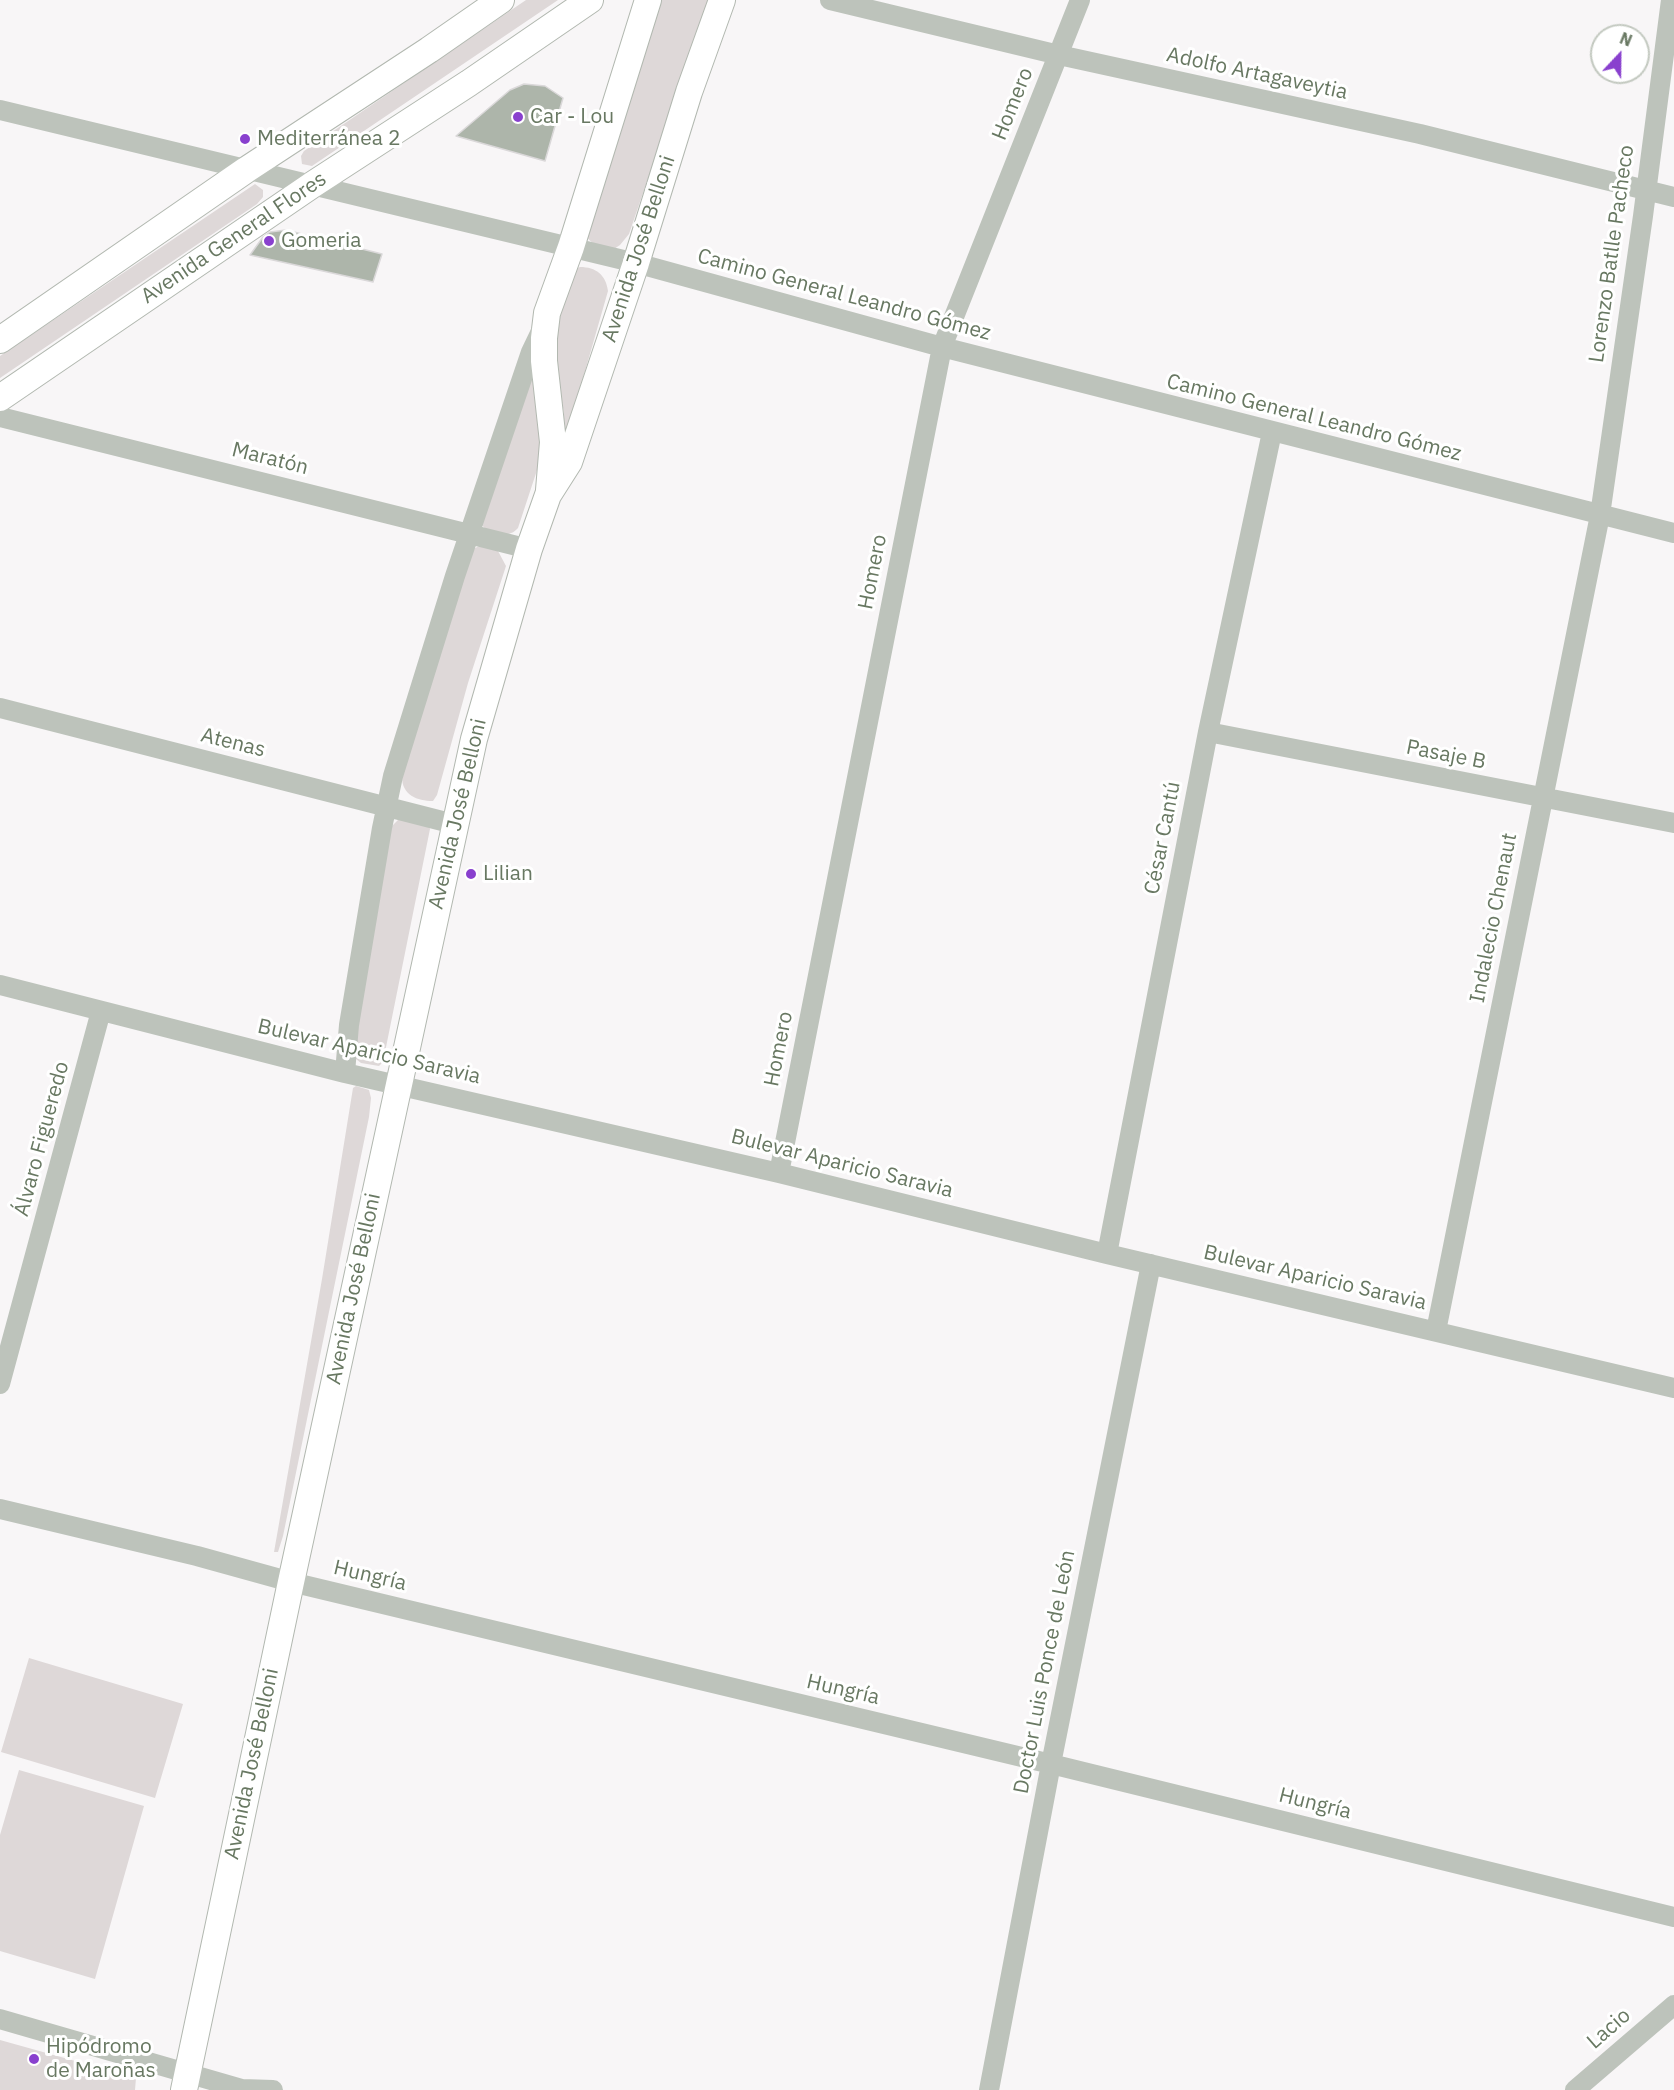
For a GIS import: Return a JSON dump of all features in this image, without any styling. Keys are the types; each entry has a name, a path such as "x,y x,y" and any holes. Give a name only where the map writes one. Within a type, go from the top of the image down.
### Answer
{"main road":[{"path":"0,340 246,170 501,0"},
{"name":"Avenida General Flores","path":"0,398 312,184 469,83 590,0"},
{"name":"Avenida José Belloni","path":"548,495 553,442 544,361 546,320 648,0"},
{"name":"Avenida José Belloni","path":"185,2081 474,739 529,549 548,495 569,462 636,263 689,92 722,0"}],"street":[{"name":"Adolfo Artagaveytia","path":"830,0 1059,55 1420,134 1674,197"},
{"name":"Homero","path":"779,1173 942,347 1080,0"},
{"name":"Lorenzo Batlle Pacheco","path":"1600,515 1671,0"},
{"name":"Camino General Leandro Gómez","path":"0,110 636,263 942,347 1674,533"},
{"name":"Avenida José Belloni","path":"345,1073 349,1025 386,807 397,765 455,576 531,352 546,320"},
{"name":"Maratón","path":"0,417 529,549"},
{"name":"César Cantú","path":"1107,1254 1208,732 1272,432"},
{"name":"Indalecio Chenaut","path":"1436,1331 1600,515"},
{"name":"Atenas","path":"0,708 454,824"},
{"name":"Pasaje B","path":"1208,732 1674,823"},
{"name":"Bulevar Aparicio Saravia","path":"0,985 345,1073 779,1173 1107,1254 1674,1388"},
{"name":"Álvaro Figueredo","path":"0,1384 101,1011"},
{"name":"Doctor Luis Ponce de León","path":"989,2090 1051,1764 1151,1264"},
{"name":"Hungría","path":"0,1509 197,1556 291,1582 1051,1764 1674,1917"},
{"name":"Lacio","path":"1575,2090 1674,2005"},
{"path":"0,2019 185,2081 243,2089 273,2090"}],"shaded area":[{"path":"526,0 558,0 312,166 302,164 301,156 304,151"},
{"path":"655,0 709,0 629,234 614,249 593,243 585,233"},
{"path":"255,184 263,190 263,197 257,204 0,378 0,356"},
{"path":"591,268 599,273 605,280 608,291 555,476 564,413 549,323 575,269"},
{"path":"531,380 534,382 539,416 541,458 518,528 504,535 493,533 480,523"},
{"path":"482,545 498,551 506,566 468,683 437,795 433,801 421,800 408,793 402,777 468,560 475,548"},
{"path":"399,819 429,825 430,829 383,1062 379,1066 361,1063 356,1059 355,1046 391,827"},
{"path":"356,1086 369,1090 371,1098 369,1117 283,1536 278,1552 274,1552 353,1088"},
{"path":"29,1658 183,1704 155,1798 1,1752"},
{"path":"19,1770 144,1806 95,1979 0,1951 0,1835"},
{"name":"Hipódromo de Maroñas","path":"0,2040 136,2078 135,2090 0,2090"}],"building":[{"name":"Car - Lou","path":"524,84 545,86 563,98 545,161 456,136 510,90"},
{"path":"286,230 382,254 373,282 250,255 263,237 270,232"}],"place":[{"name":"Car - Lou","path":"518,117"},
{"name":"Mediterránea 2","path":"245,139"},
{"name":"Gomeria","path":"269,241"},
{"name":"Lilian","path":"471,874"},
{"name":"Hipódromo de Maroñas","path":"34,2059"}]}
